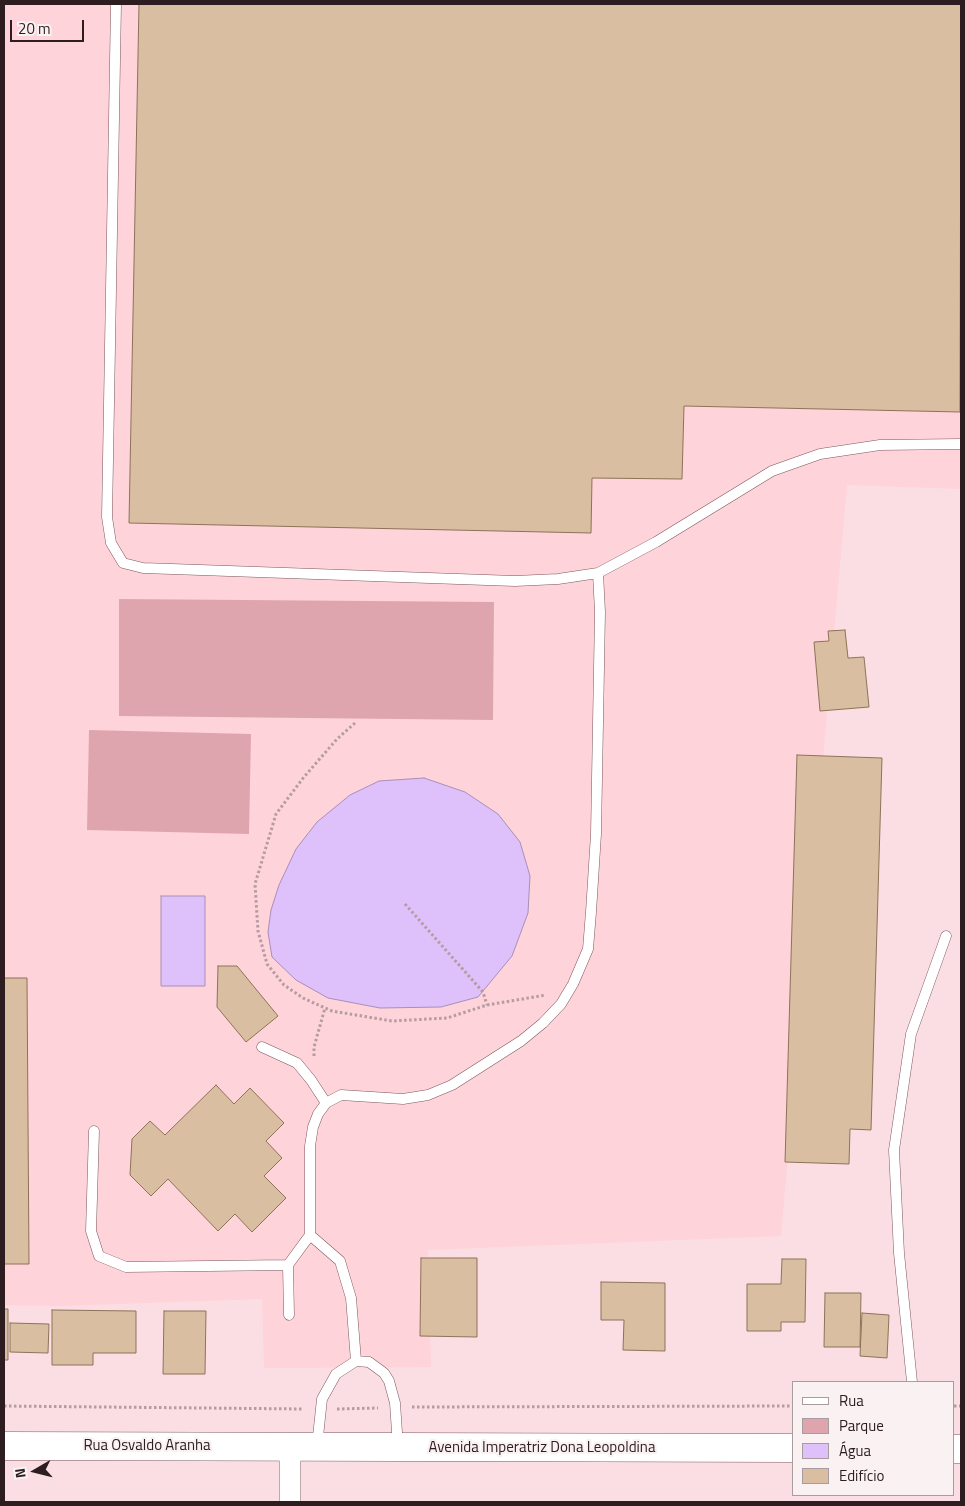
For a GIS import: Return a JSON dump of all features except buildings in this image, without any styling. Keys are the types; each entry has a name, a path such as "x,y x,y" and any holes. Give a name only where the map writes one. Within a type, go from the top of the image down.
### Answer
{"main road":[{"name":"Rua Osvaldo Aranha","path":"4,1446 290,1447"},
{"name":"Avenida Imperatriz Dona Leopoldina","path":"290,1447 792,1448"}],"street":[{"path":"290,1447 290,1502"}],"lane":[{"path":"116,4 107,518 111,544 122,563 143,568 515,580 558,579 598,573 656,542 772,471 820,454 880,445 961,444"},
{"path":"288,1315 288,1265 310,1235 310,1146 313,1127 326,1103 341,1095 403,1099 428,1096 452,1085 521,1041 543,1023 561,1004 569,991 588,949 596,834 600,612 598,573"},
{"path":"912,1381 899,1253 894,1150 911,1034 946,936"},
{"path":"262,1047 297,1063 326,1103"},
{"path":"94,1131 91,1231 99,1256 126,1267 288,1265"},
{"path":"310,1235 340,1261 351,1298 356,1361"},
{"path":"317,1447 322,1399 336,1374 356,1361 369,1362 384,1373 389,1381 395,1403 398,1447"}],"path":[{"path":"355,723 337,739 304,777 276,814 256,884 258,931 267,964 284,984 303,998 332,1011 392,1021 447,1018 487,1005 569,991"},
{"path":"405,904 483,992 487,1005"},
{"path":"311,1080 314,1046 325,1008"}],"shaded area":[{"path":"4,4 961,4 961,489 847,485 781,1236 428,1250 431,1367 264,1368 262,1299 59,1306 4,1305"}],"green space":[{"path":"119,599 494,602 493,720 119,716"},
{"path":"89,730 251,734 249,834 87,830"}],"water":[{"path":"424,778 465,792 498,814 520,842 530,876 528,913 512,956 478,997 441,1007 380,1008 328,998 296,980 272,957 268,932 271,910 279,885 296,849 317,822 350,795 379,781"},
{"path":"161,896 205,896 205,986 161,986"}]}
